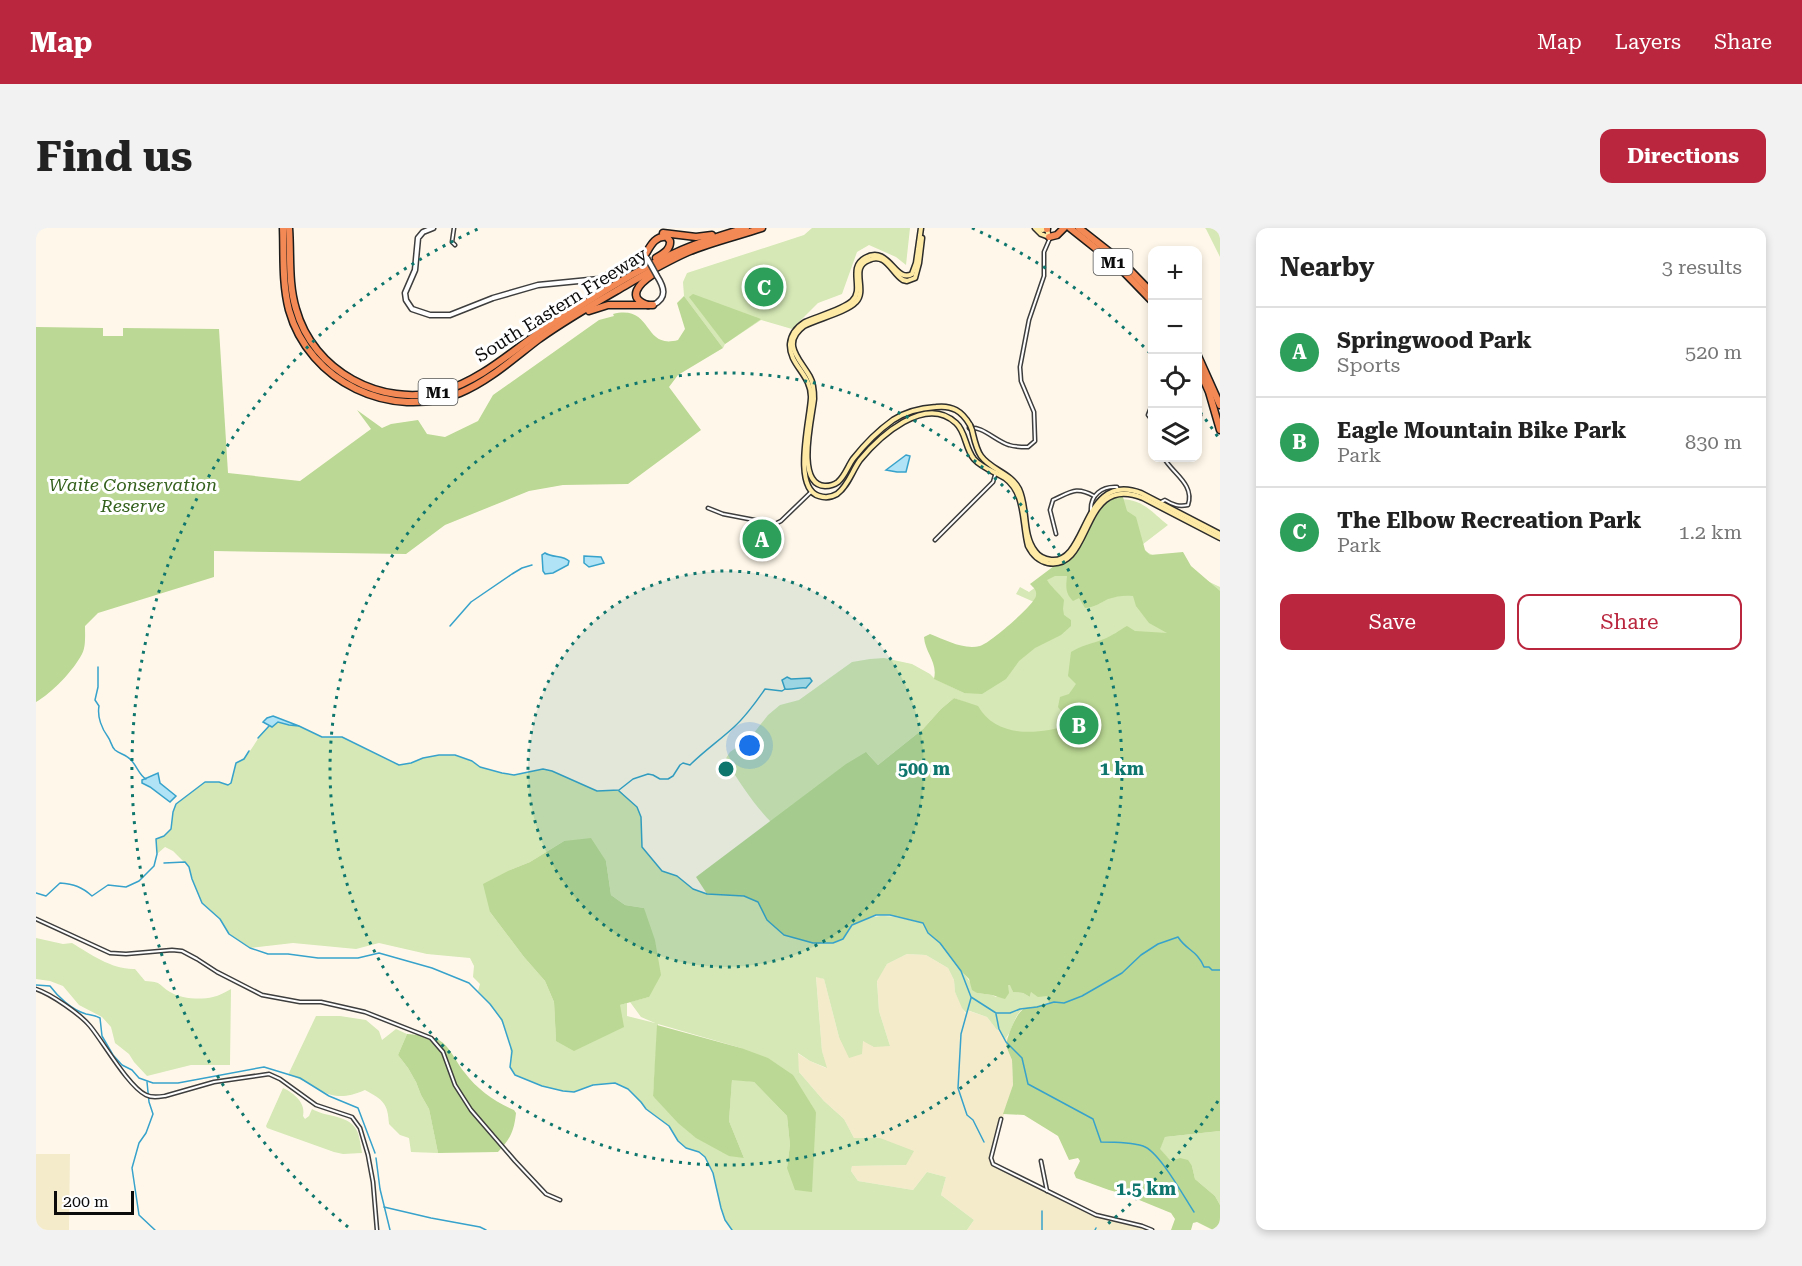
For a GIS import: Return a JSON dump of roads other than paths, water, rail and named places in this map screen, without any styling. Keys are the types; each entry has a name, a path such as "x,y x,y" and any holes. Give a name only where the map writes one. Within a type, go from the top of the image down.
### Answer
{"highway":[{"name":"South Eastern Freeway","path":"283,228 286,298 294,325 308,350 338,379 363,393 404,402 446,397 472,387 542,337 667,262 708,245 762,228"},
{"name":"South Eastern Freeway","path":"290,228 293,298 308,338 325,360 348,377 386,393 414,396 442,392 468,381 545,329 618,284 676,252 746,228"},
{"path":"646,256 655,236 659,233 696,237 737,228"},
{"path":"1050,238 1058,235 1064,228"},
{"name":"M1","path":"1070,228 1118,266 1151,300"},
{"name":"M1","path":"1079,228 1115,256 1148,289"},
{"path":"618,284 668,250 670,241 666,237 659,237 646,256"},
{"path":"653,305 644,304 639,299 636,292 639,285 660,270 708,245"},
{"path":"542,337 601,307 617,304 648,307 653,305"},
{"path":"1202,367 1220,405"},
{"path":"1202,377 1209,392 1220,430"}],"main road":[{"path":"922,228 919,263 915,278 908,281 903,280 884,261 868,260 863,263 859,272 860,293 856,302 804,326 795,337 793,344 795,354 810,377 814,391 807,465 812,480 818,485 828,486 836,483 858,453 894,419 912,411 941,406 953,408 963,414 980,455 1014,486 1020,500 1028,546 1035,557 1048,563 1061,562 1070,556 1098,508 1119,492"},
{"path":"922,228 912,274 901,275 881,256 873,255 865,258 857,267 857,292 854,299 805,322 793,335 790,344 794,359 807,378 811,391 805,477 807,486 812,492 823,497 837,494 862,458 890,430 905,420 925,414 941,415 953,420 960,428 975,460 1010,478 1018,486 1023,499 1030,540 1034,550 1041,557 1056,560 1068,554 1099,501 1106,495 1119,492 1134,494 1159,504 1220,536"},
{"path":"1036,228 1042,230 1047,228 1050,238"},
{"path":"1036,228 1041,234 1050,238"},
{"path":"812,480 810,484 812,492"},
{"path":"812,492 818,485"}],"street":[{"path":"433,228 424,231 418,238 415,270 405,295 412,309 429,315 450,315 493,298 538,285 598,279 646,256 664,293 660,301 653,305"},
{"path":"454,228 452,242 455,245"},
{"path":"970,428 975,427 1014,447 1028,447 1034,444 1034,412 1021,381 1020,367 1029,320 1044,276 1044,256 1050,238"},
{"path":"1159,504 1165,500 1176,506 1188,505 1190,501 1184,480 1167,462"},
{"path":"935,540 993,482 996,471"},
{"path":"1091,512 1091,500 1094,496 1113,487 1117,487 1119,492"},
{"path":"1056,534 1050,510 1053,500 1078,490 1084,490 1094,496"},
{"path":"708,508 723,514 775,524 812,492"},
{"path":"36,919 116,954 182,951 262,995 300,1002 321,1002 365,1012 431,1038 443,1052 455,1085 471,1110 540,1187 551,1197 560,1200"},
{"path":"36,988 52,995 88,1024 131,1082 146,1095 158,1098 214,1082 269,1074 280,1079 316,1106 352,1117 360,1128 368,1155 377,1230"},
{"path":"1001,1119 991,1158 993,1164 1096,1215 1152,1230"},
{"path":"1041,1161 1047,1191"}],"water":[{"path":"906,455 910,456 906,472 886,470"},
{"path":"545,553 567,559 568,565 553,573 545,574 542,555"},
{"path":"584,556 601,557 604,563 589,567 584,563"},
{"path":"787,677 791,679 810,678 812,681 806,688 785,689 782,680"},
{"path":"273,716 299,726 278,722 272,727 263,722"},
{"path":"158,773 160,783 176,796 170,802 142,783 142,780"}],"waterway":[{"path":"450,626 471,602 512,574 532,565"},
{"path":"98,667 98,687 95,700 99,706 102,727 114,748 129,758 146,779"},
{"path":"299,726 322,737 342,737 399,765 439,755 455,755 472,761 480,767 502,773 514,775 543,769 597,791 619,790 633,779 648,774 660,779 673,776 680,765 683,763 690,765 734,727 747,714 765,689 782,691 785,689"},
{"path":"258,738 269,726"},
{"path":"36,893 46,896 60,883 78,887 92,896 108,885 126,887 139,881 154,866 157,854 156,839 164,836 171,829 176,804 205,782 219,782 228,785 231,783 236,763 244,759 249,751"},
{"path":"619,791 637,807 641,817 642,847 662,871 677,876 693,889 707,894 744,896 758,902 767,920 784,935 813,943 833,943 843,939 852,925 876,915 890,915 923,923 928,933 940,943 961,971 971,997 996,1013 1010,1013 1054,1002 1064,1003 1082,996 1122,973 1141,955 1158,944 1178,937 1198,957 1204,967 1220,970"},
{"path":"164,863 185,862 202,903 220,919 229,934 250,948 268,954 318,958 358,958 379,953 432,968 469,983 502,1020 512,1051 510,1067 515,1075 542,1086 563,1091 574,1092 593,1085 615,1083 628,1089 646,1109 669,1126 678,1141 686,1148 699,1152 705,1157 713,1173 725,1220 732,1230"},
{"path":"36,985 50,986 61,999 71,1006 100,1018 102,1036 113,1055 139,1078 153,1083 178,1083 264,1067 300,1078 329,1096 358,1108 375,1153"},
{"path":"971,998 961,1034 958,1088 967,1115 973,1120 984,1142"},
{"path":"996,1014 999,1029 1006,1042 1022,1058 1028,1084 1093,1119 1101,1142 1133,1144 1149,1150 1164,1165 1194,1212"},
{"path":"147,1082 153,1114 146,1133 139,1143 132,1168 139,1215 155,1230"},
{"path":"376,1158 380,1189 390,1230"},
{"path":"384,1207 486,1230"},
{"path":"1042,1211 1042,1230"}],"place":[{"name":"The Elbow Recreation Park","path":"764,287"},
{"name":"Springwood Park","path":"762,539"},
{"name":"Eagle Mountain Bike Park","path":"1079,725"}],"park label":[{"name":"Waite Conservation Reserve","path":"133,495"}]}
